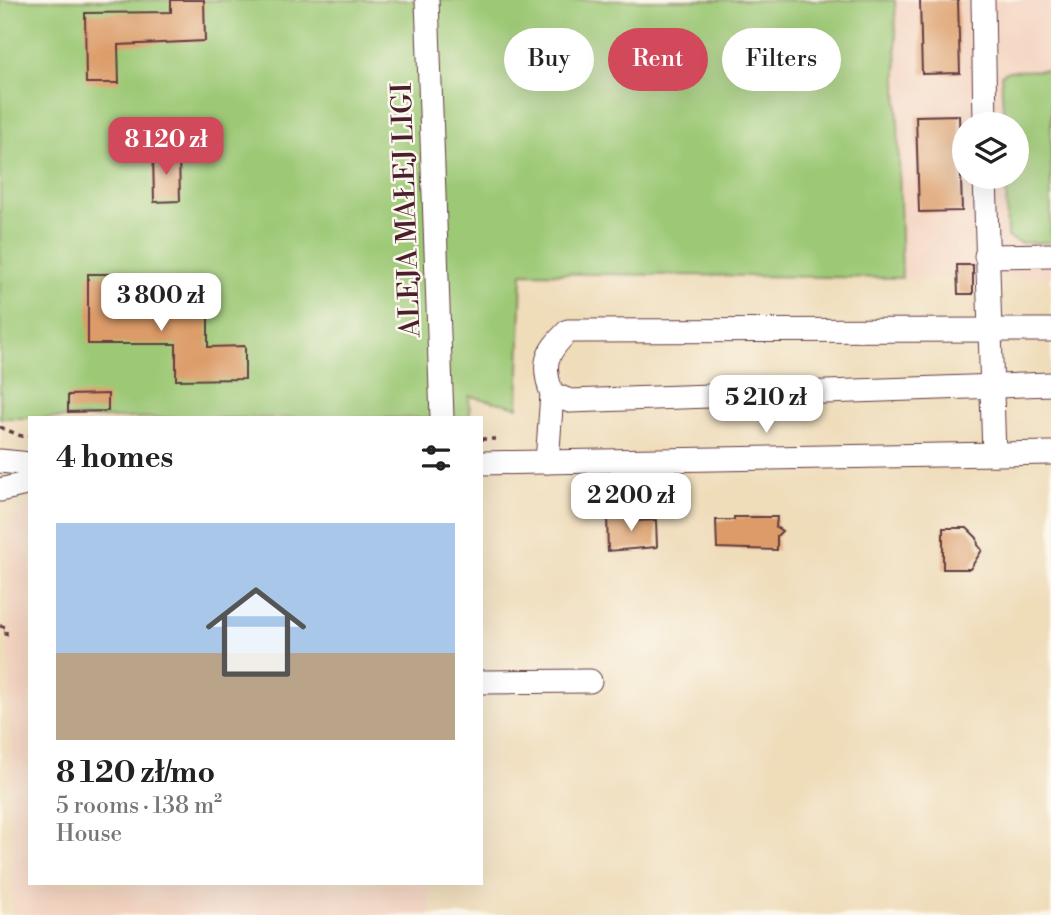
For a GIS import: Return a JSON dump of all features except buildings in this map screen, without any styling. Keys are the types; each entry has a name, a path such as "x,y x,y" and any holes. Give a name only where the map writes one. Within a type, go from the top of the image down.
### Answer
{"street":[{"name":"ALEJA MAŁEJ LIGI","path":"427,0 442,416"},
{"path":"983,0 985,112"},
{"path":"985,189 994,454"},
{"path":"986,256 1051,255"},
{"path":"547,462 552,394 546,377 548,351 568,331 1051,331"},
{"path":"552,394 570,401 1051,384"},
{"path":"483,463 1051,453"},
{"path":"0,461 28,464"},
{"path":"0,490 28,483"},
{"path":"483,682 590,681"}],"path":[{"path":"0,427 21,436 28,436"},
{"path":"0,626 6,627 6,639"}],"shaded area":[{"path":"895,0 1051,0 1051,278 902,278"},
{"path":"28,504 28,885 430,885 431,915 13,915 7,528"}],"green space":[{"path":"0,0 895,0 902,278 522,273 518,407 469,396 470,416 0,418"},
{"path":"1051,70 1051,242 1021,243 1007,237 1006,189 1029,189 1029,112 1003,112 1001,75 1008,71"}]}
